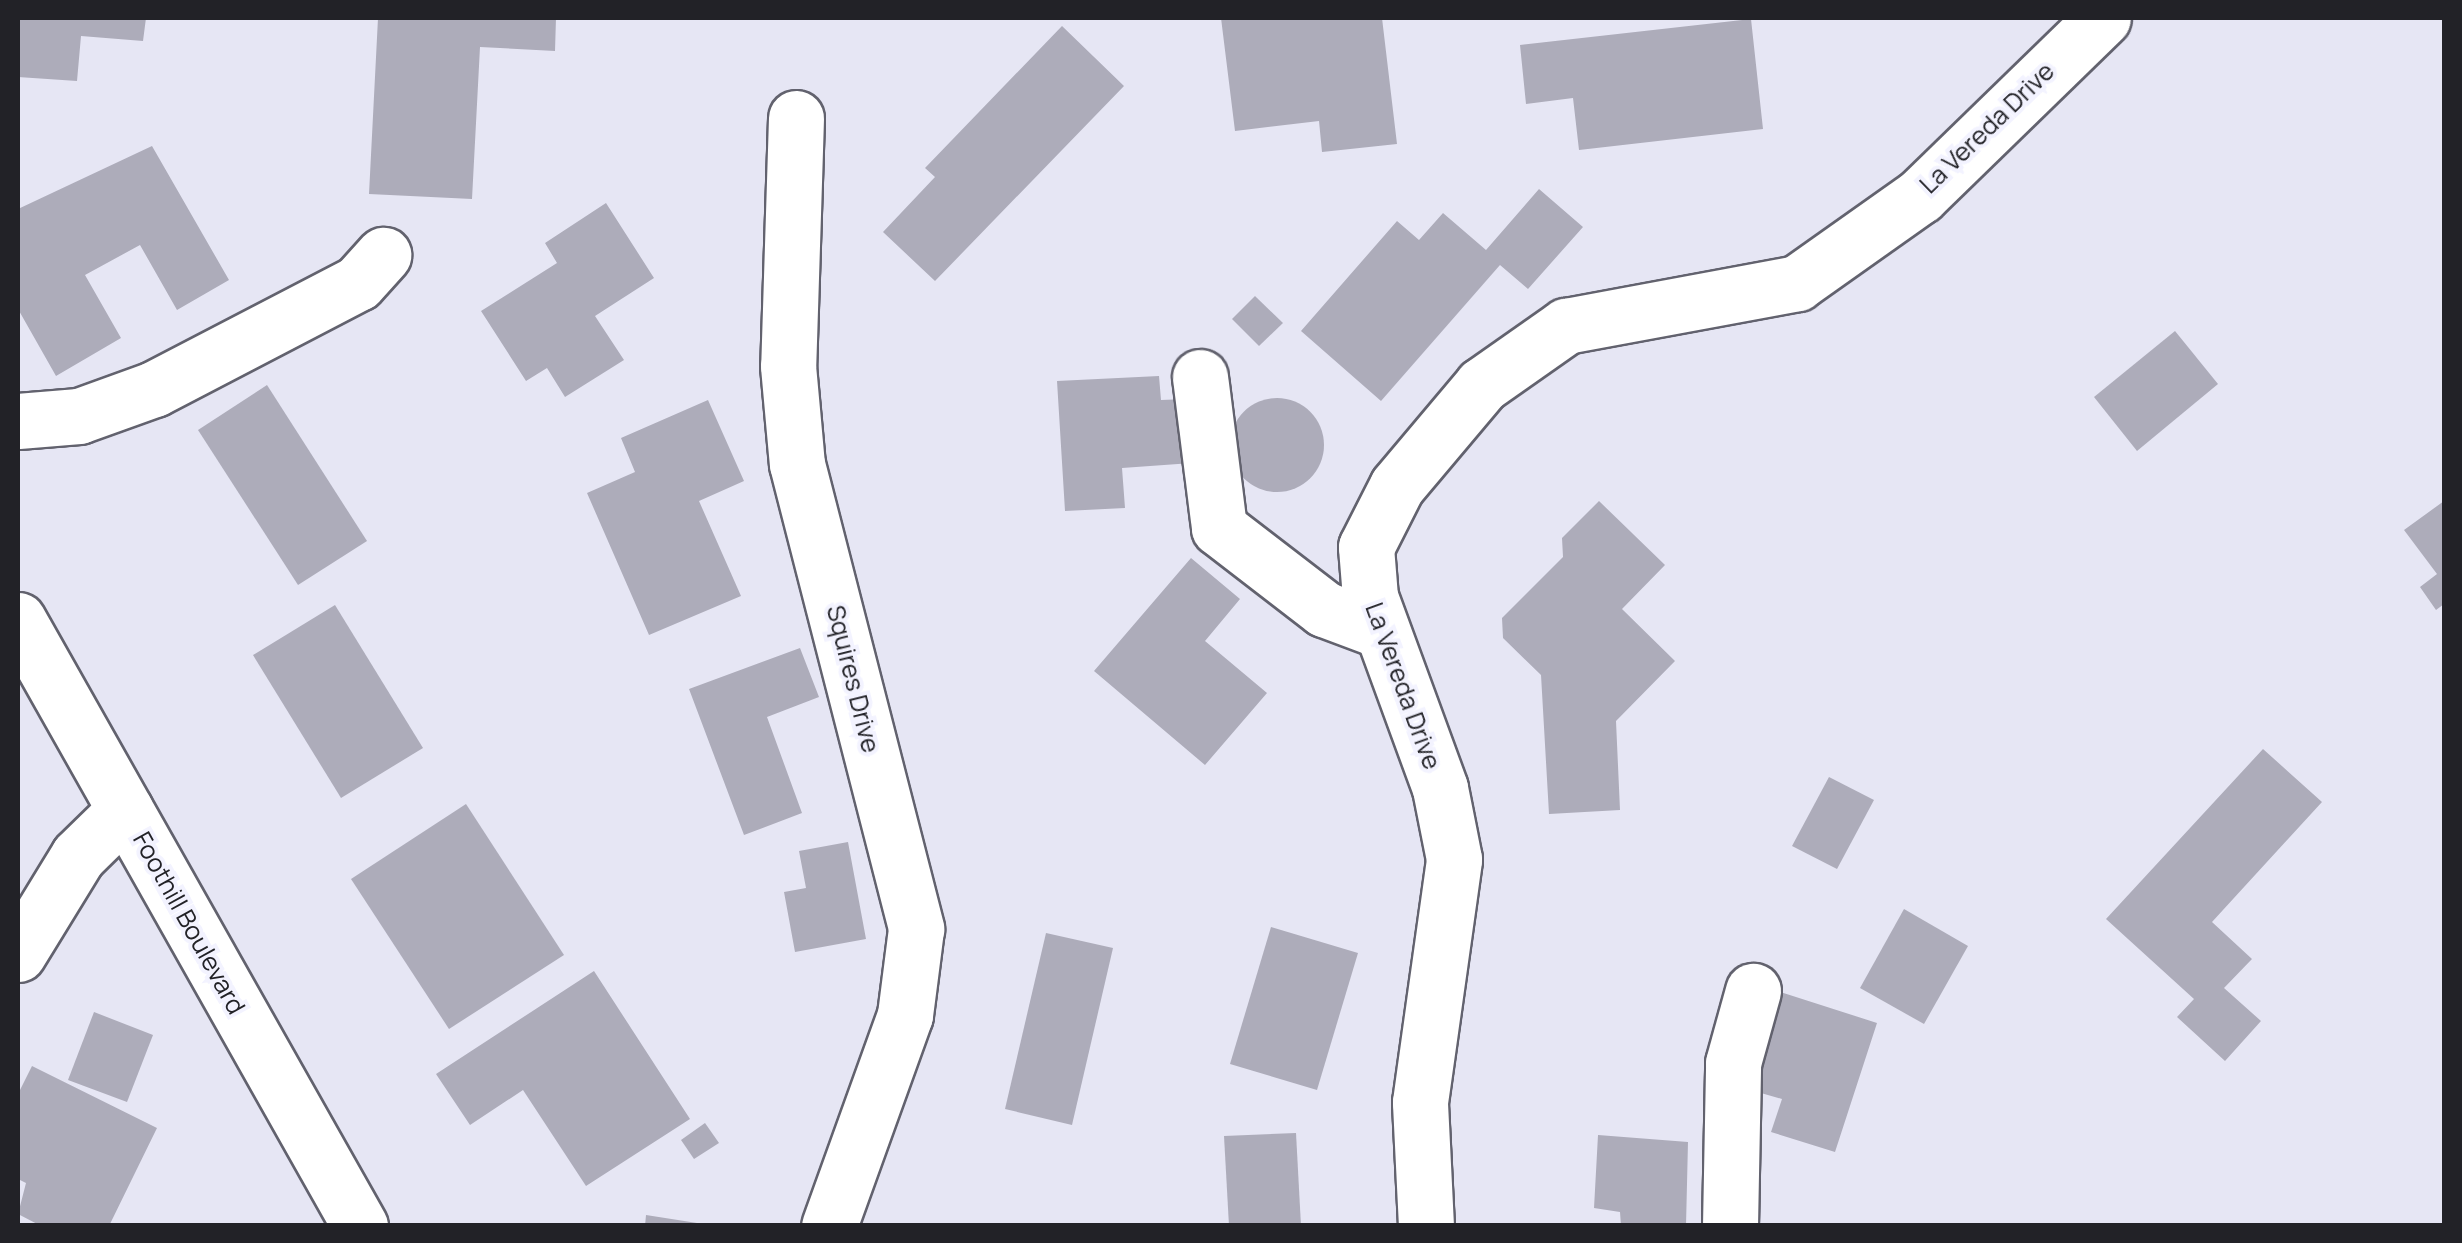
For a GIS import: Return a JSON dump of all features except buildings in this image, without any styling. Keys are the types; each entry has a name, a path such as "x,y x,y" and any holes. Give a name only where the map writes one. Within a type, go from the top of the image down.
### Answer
{"street":[{"name":"La Vereda Drive","path":"1426,1226 1420,1102 1454,859 1440,788 1380,630 1366,547 1398,486 1482,385 1566,326 1797,284 1920,196 2102,18"},
{"name":"Squires Drive","path":"796,118 788,366 797,464 916,930 905,1015 829,1226"},
{"path":"18,421 79,416 154,390 358,283 383,255"},
{"path":"1200,377 1219,528 1310,600 1380,630"},
{"name":"Foothill Boulevard","path":"18,620 360,1226"},
{"path":"18,954 78,856 125,810"},
{"path":"1730,1226 1733,1063 1753,991"}]}
